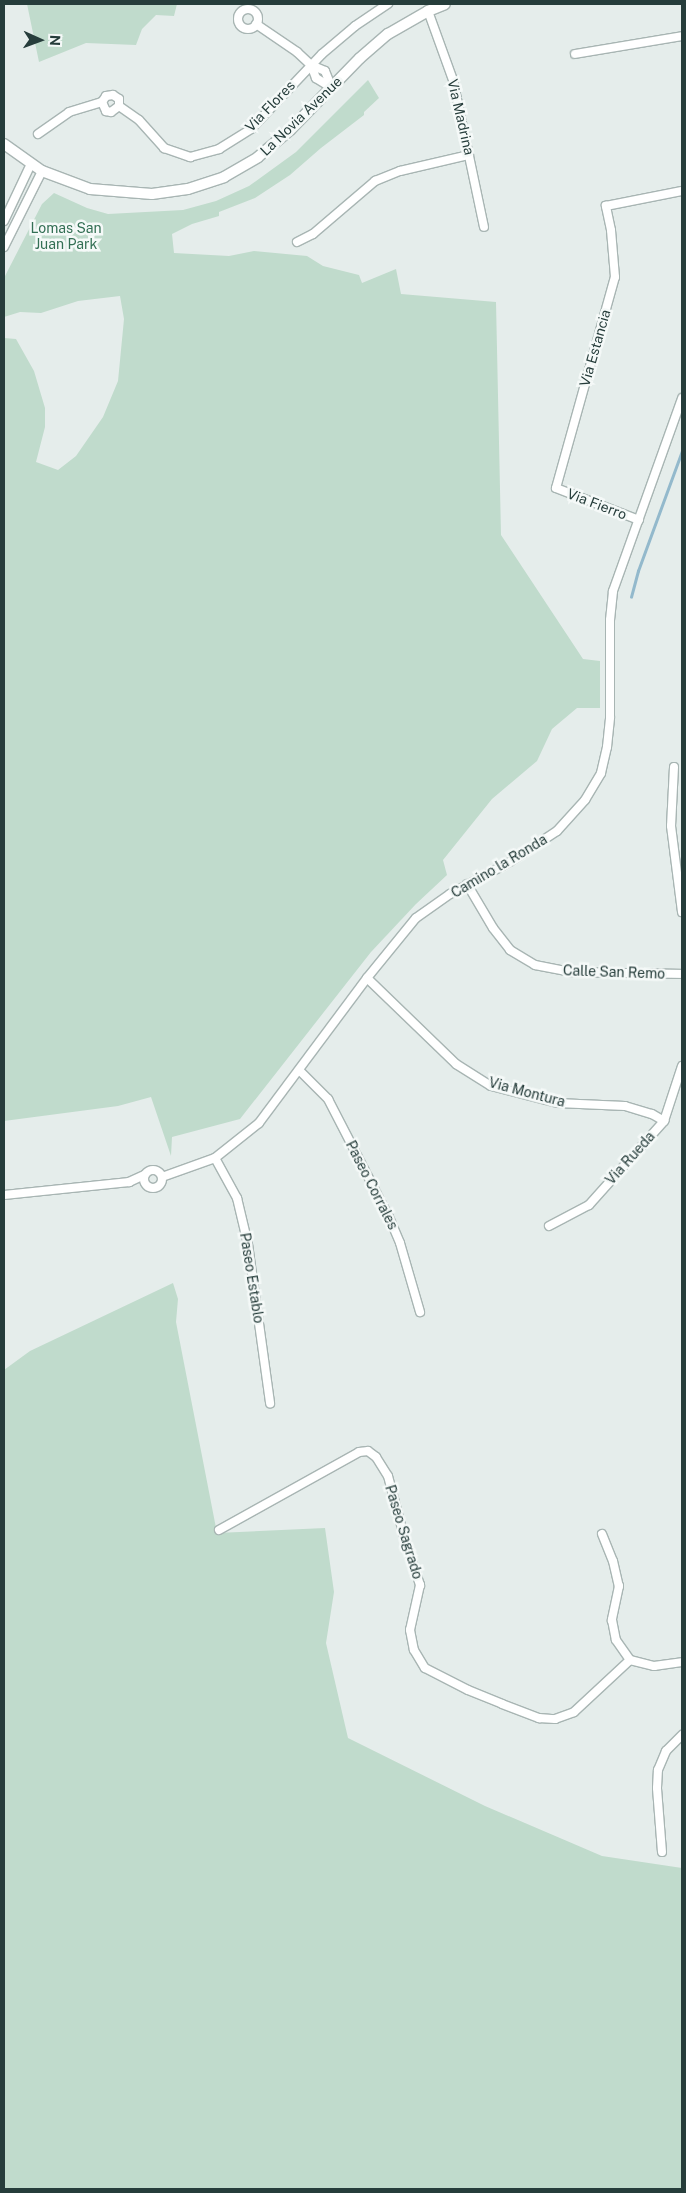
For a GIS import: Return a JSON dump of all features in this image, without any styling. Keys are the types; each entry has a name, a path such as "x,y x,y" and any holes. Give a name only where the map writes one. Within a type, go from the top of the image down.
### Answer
{"main road":[{"name":"La Novia Avenue","path":"4,144 42,171 90,189 152,194 188,189 224,177 258,157 290,130 388,34 428,10 445,4"}],"street":[{"name":"Via Flores","path":"38,134 69,112 102,102 106,96 113,95 118,99 119,106 139,120 164,148 190,157 219,150 251,129 312,65 356,26 388,4"},
{"name":"Via Madrina","path":"428,10 447,60 470,154 484,227"},
{"path":"256,24 297,52 312,65 316,78 332,88"},
{"path":"575,54 682,36"},
{"name":"Via Flores","path":"102,102 106,111 111,112 119,106"},
{"path":"297,242 313,234 375,181 400,171 470,154"},
{"path":"4,221 31,164"},
{"path":"4,247 42,171"},
{"name":"Via Estancia","path":"556,488 615,277 611,230 606,206 682,191"},
{"name":"Camino la Ronda","path":"162,1177 215,1158 258,1123 300,1071 367,978 416,918 466,884 510,862 557,831 585,800 601,773 608,747 610,717 610,620 613,591 682,398"},
{"name":"Via Fierro","path":"556,488 639,520"},
{"path":"674,767 670,826 682,912"},
{"name":"Calle San Remo","path":"466,884 492,928 510,950 535,965 570,972 682,974"},
{"name":"Via Montura","path":"367,978 456,1064 492,1086 557,1104 625,1106 652,1114 664,1120"},
{"name":"Via Rueda","path":"549,1226 589,1205 664,1120 682,1066"},
{"name":"Paseo Corrales","path":"300,1071 328,1099 384,1209 400,1243 420,1312"},
{"name":"Paseo Establo","path":"215,1158 237,1198 248,1244 270,1403"},
{"name":"Camino la Ronda","path":"144,1175 154,1170 162,1177"},
{"path":"4,1195 129,1182 144,1175 144,1181 147,1186"},
{"name":"Camino la Ronda","path":"147,1186 157,1187 161,1183 162,1177"},
{"path":"129,1182 133,1185 147,1186"},
{"name":"Paseo Sagrado","path":"218,1530 359,1452 368,1451 376,1457 388,1476 404,1536 420,1585 410,1630 414,1650 425,1668 468,1690 502,1704 540,1718 555,1719 574,1712 630,1660"},
{"path":"602,1534 613,1561 618,1586 612,1620 616,1640 630,1660 654,1666 682,1662"},
{"path":"662,1852 657,1788 658,1770 666,1752 682,1735"}],"green space":[{"path":"27,4 177,4 174,16 156,15 142,29 136,45 86,43 39,62"},
{"name":"Lomas San Juan Park","path":"368,80 379,98 364,112 364,115 290,175 255,198 219,212 219,216 192,224 172,234 174,253 229,256 254,251 307,256 323,266 359,275 362,283 396,269 401,294 496,302 501,535 583,659 600,661 600,708 577,708 552,729 537,761 492,799 443,860 447,875 416,904 371,952 240,1119 172,1137 171,1156 151,1097 118,1106 4,1121 4,338 16,339 34,371 45,408 45,427 36,462 58,470 76,456 103,417 118,381 124,319 120,296 78,301 41,313 20,312 4,317 4,278 42,204 54,193 87,208 108,214 183,210 216,201 249,186 296,152"},
{"path":"173,1283 178,1299 176,1322 217,1533 325,1528 334,1592 326,1643 348,1738 485,1806 602,1856 682,1868 682,2189 4,2189 4,1370 30,1351"}],"waterway":[{"path":"631,597 638,571 682,451"}]}
